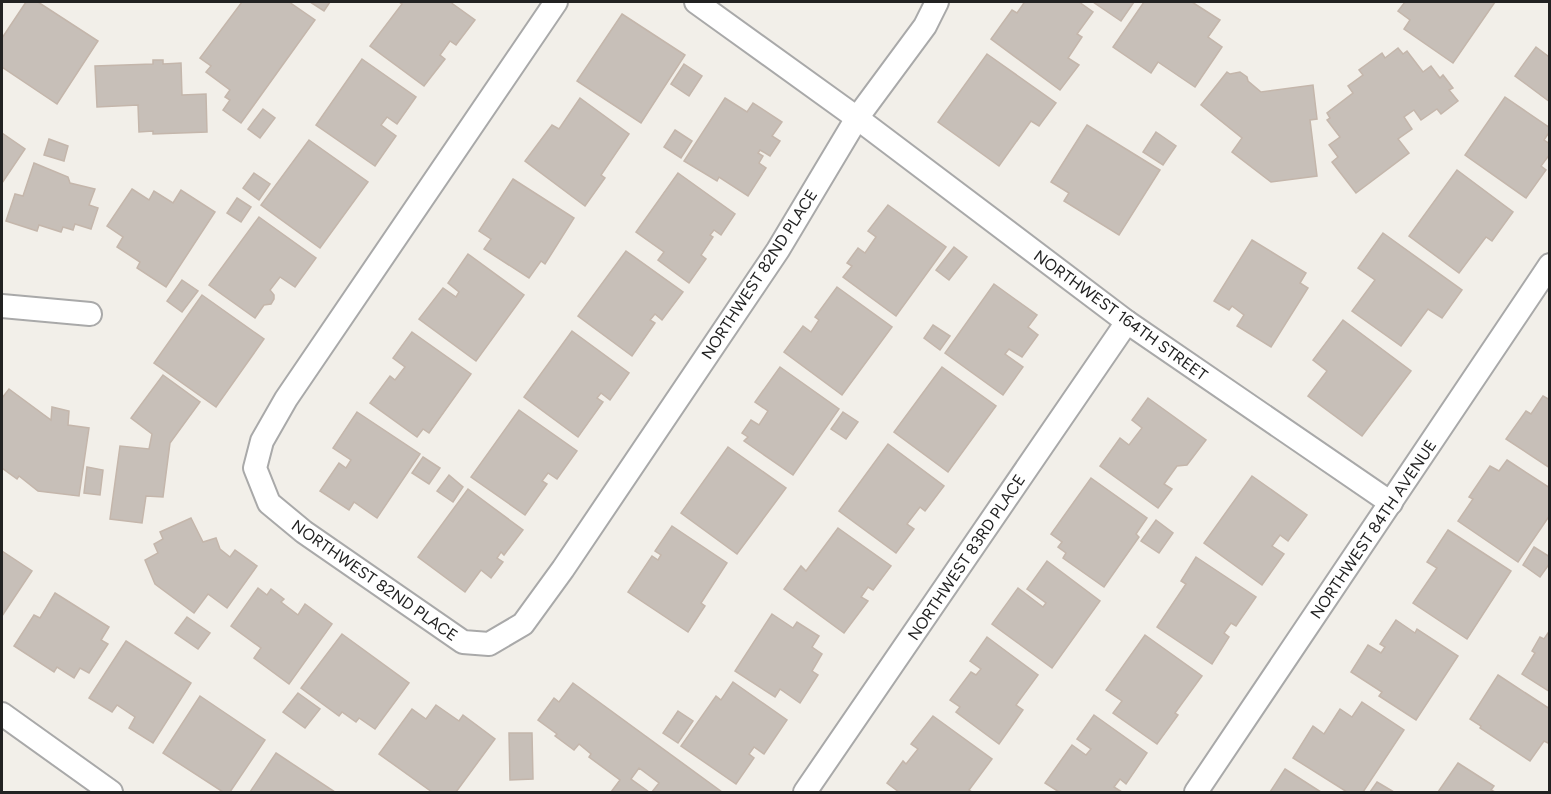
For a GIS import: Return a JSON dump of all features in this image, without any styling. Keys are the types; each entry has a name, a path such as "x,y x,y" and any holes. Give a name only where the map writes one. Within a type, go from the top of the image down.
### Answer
{"street":[{"name":"NORTHWEST 82ND PLACE","path":"556,2 286,399 262,441 255,468 269,503 304,532 463,642 489,644 523,624 563,569 778,250 857,118 925,26 937,2"},
{"path":"696,2 857,118"},
{"name":"NORTHWEST 164TH STREET","path":"857,118 1127,322 1391,503"},
{"name":"NORTHWEST 84TH AVENUE","path":"1196,792 1550,265"},
{"path":"2,306 90,314"},
{"name":"NORTHWEST 83RD PLACE","path":"805,792 1127,322"},
{"path":"2,714 111,792"}],"building":[{"path":"26,2 38,2 98,41 57,104 2,67 2,38"},
{"path":"242,2 289,2 315,20 241,123 223,110 230,100 225,97 230,90 206,72 211,66 200,58"},
{"path":"310,2 330,2 324,11"},
{"path":"399,2 450,2 475,20 456,45 450,41 440,55 445,59 424,86 370,46 402,4"},
{"path":"1022,2 1079,2 1093,12 1077,34 1082,37 1068,58 1079,65 1060,90 991,39 1012,10 1017,13 1024,3"},
{"path":"1093,2 1134,2 1121,21"},
{"path":"1144,2 1192,2 1220,20 1208,37 1222,47 1195,87 1158,62 1151,73 1113,47"},
{"path":"1405,2 1495,2 1453,63 1404,29 1410,20 1398,11"},
{"path":"622,14 685,55 641,123 577,81"},
{"path":"1536,47 1548,56 1550,54 1550,102 1515,76"},
{"path":"1398,48 1403,54 1407,51 1423,72 1431,66 1440,78 1443,75 1453,88 1449,90 1458,101 1441,114 1437,109 1421,120 1414,110 1404,117 1412,129 1398,139 1409,153 1356,193 1332,162 1338,157 1329,145 1340,137 1327,120 1330,118 1327,113 1353,93 1348,86 1363,75 1359,70 1382,53 1385,58"},
{"path":"987,54 1056,103 1039,126 1031,121 999,166 938,122"},
{"path":"362,59 416,97 397,124 387,117 381,125 396,136 375,166 316,125"},
{"path":"153,60 163,60 163,64 181,63 182,95 206,94 207,132 153,134 153,131 139,132 138,105 97,107 95,66 153,64"},
{"path":"684,64 702,76 689,96 671,84"},
{"path":"1227,72 1230,74 1240,72 1261,92 1313,85 1317,119 1310,120 1317,176 1271,182 1232,152 1242,138 1201,105"},
{"path":"1505,97 1550,128 1544,140 1550,144 1550,154 1541,166 1546,170 1526,198 1465,155"},
{"path":"580,98 629,134 601,175 605,178 585,206 525,161 552,125 559,129"},
{"path":"725,98 747,112 753,103 782,122 772,136 780,141 770,156 760,150 758,153 763,156 759,163 766,168 748,196 719,177 717,181 684,161"},
{"path":"263,109 275,118 260,138 248,129"},
{"path":"1087,125 1160,170 1119,235 1064,201 1069,193 1051,182"},
{"path":"675,130 692,141 681,158 664,147"},
{"path":"1156,132 1176,146 1163,165 1143,152"},
{"path":"2,133 25,149 2,183"},
{"path":"49,139 68,146 64,161 44,155"},
{"path":"309,140 368,182 320,248 261,205"},
{"path":"34,163 68,177 70,183 95,189 89,205 98,208 91,229 75,224 73,230 63,227 61,232 39,225 37,231 6,221 15,194 23,196"},
{"path":"1457,170 1513,212 1492,241 1486,237 1459,273 1409,236"},
{"path":"254,173 270,184 259,200 243,188"},
{"path":"678,173 735,214 721,235 714,230 710,235 713,237 701,255 706,259 689,283 658,260 664,252 636,232"},
{"path":"513,179 574,218 545,264 541,261 529,278 484,249 491,239 479,231"},
{"path":"132,189 149,200 154,191 173,203 181,190 215,212 166,287 137,268 140,262 117,247 123,237 107,226"},
{"path":"237,198 251,207 241,222 227,213"},
{"path":"888,205 946,247 896,316 843,277 852,266 847,263 858,248 865,253 876,237 868,231"},
{"path":"259,217 316,258 295,287 280,277 270,290 274,295 271,304 264,305 255,318 209,285"},
{"path":"1383,233 1462,290 1442,318 1428,309 1401,346 1352,311 1375,280 1358,268"},
{"path":"1252,240 1306,273 1300,283 1308,288 1271,347 1237,326 1244,315 1232,306 1229,310 1214,301"},
{"path":"954,247 967,257 949,280 936,270"},
{"path":"626,251 683,292 662,320 655,314 650,320 655,323 632,356 578,316"},
{"path":"468,254 524,295 476,361 419,319 443,288 456,297 459,292 448,283"},
{"path":"182,280 198,291 182,312 167,301"},
{"path":"994,284 1037,315 1028,327 1038,335 1022,357 1009,349 1005,354 1023,367 1003,395 945,353"},
{"path":"837,287 892,327 842,395 784,352 803,326 811,332 819,320 815,317"},
{"path":"202,295 264,339 216,407 154,363"},
{"path":"1343,320 1411,371 1362,436 1308,396 1327,371 1313,360"},
{"path":"933,325 950,336 940,350 924,338"},
{"path":"572,331 629,373 610,400 601,393 597,398 603,402 578,437 524,397"},
{"path":"412,332 471,374 429,433 423,429 417,437 370,403 390,376 395,380 405,367 393,358"},
{"path":"780,367 839,409 793,475 744,441 748,437 742,433 751,420 759,425 768,411 755,402"},
{"path":"942,367 996,406 948,472 894,432"},
{"path":"163,375 200,402 170,443 163,497 146,496 142,523 110,519 120,446 149,449 152,434 131,418"},
{"path":"9,389 51,420 52,407 69,411 68,425 89,428 79,496 38,491 19,476 17,479 2,468 2,398"},
{"path":"1543,396 1550,400 1550,468 1506,439 1526,411 1531,414"},
{"path":"1148,398 1206,440 1187,465 1177,466 1164,484 1172,489 1158,508 1100,466 1120,438 1129,445 1142,428 1132,420"},
{"path":"519,410 577,451 557,479 548,473 542,481 547,484 525,515 471,477"},
{"path":"357,412 420,454 377,518 354,502 349,510 320,491 339,463 346,468 351,460 333,448"},
{"path":"843,412 858,422 846,439 831,429"},
{"path":"888,444 944,486 925,511 920,507 907,524 914,529 896,553 839,511"},
{"path":"728,447 786,488 737,554 681,513"},
{"path":"423,457 440,468 429,484 412,473"},
{"path":"1507,460 1550,488 1550,515 1518,562 1458,521 1473,499 1469,497 1490,466 1499,471"},
{"path":"87,467 103,470 100,495 84,493"},
{"path":"449,475 463,487 453,502 437,491"},
{"path":"1252,476 1307,515 1288,541 1280,535 1272,546 1284,554 1262,585 1204,543"},
{"path":"1091,478 1147,518 1136,534 1139,537 1104,587 1063,558 1066,553 1058,547 1062,542 1051,534"},
{"path":"468,489 523,530 504,555 501,552 497,558 503,562 491,578 481,570 465,592 418,557"},
{"path":"191,518 203,542 216,538 220,549 230,557 235,550 257,566 227,608 208,594 194,613 155,584 145,560 158,553 154,544 163,539 160,532"},
{"path":"1156,520 1173,533 1159,553 1141,541"},
{"path":"672,526 727,563 701,603 705,606 688,632 628,592 652,556 658,560 661,555 655,551"},
{"path":"838,528 891,566 873,590 868,587 861,597 868,601 844,633 784,589 801,566 806,571"},
{"path":"1448,530 1511,571 1467,639 1413,603 1437,568 1427,562"},
{"path":"1534,547 1550,557 1550,563 1540,577 1523,565"},
{"path":"2,551 32,571 2,616"},
{"path":"1196,557 1256,597 1236,626 1231,623 1224,633 1229,637 1212,664 1157,627 1186,584 1181,581"},
{"path":"1047,561 1100,601 1052,668 992,624 1018,588 1043,607 1046,603 1027,589"},
{"path":"258,588 267,595 271,589 284,599 281,602 298,615 305,604 332,624 289,684 254,658 261,648 231,626"},
{"path":"55,593 109,627 101,640 108,644 89,673 80,668 74,678 57,667 54,672 14,646 34,615 40,618"},
{"path":"772,614 793,628 797,622 819,636 812,647 822,654 812,671 818,675 800,703 780,689 775,697 735,671"},
{"path":"187,617 210,633 198,649 175,633"},
{"path":"1396,620 1415,633 1417,629 1458,656 1416,720 1379,696 1382,692 1351,672 1368,645 1381,653 1385,647 1380,644"},
{"path":"1550,630 1550,692 1522,674 1535,653 1532,651 1540,637 1544,639"},
{"path":"342,634 409,683 375,729 359,718 356,722 342,712 339,716 301,688"},
{"path":"1145,635 1202,676 1175,713 1178,715 1157,744 1113,713 1122,701 1106,690"},
{"path":"987,637 1038,675 1016,705 1023,710 999,744 956,712 960,707 950,700 971,672 976,675 981,669 970,661"},
{"path":"126,641 191,683 153,743 129,728 135,717 117,705 112,712 89,698"},
{"path":"1498,675 1550,709 1550,744 1544,741 1530,761 1470,719"},
{"path":"733,682 787,720 764,754 754,747 749,754 754,758 736,784 681,746 716,696 721,700"},
{"path":"573,683 722,792 652,792 659,783 639,768 631,779 649,792 611,792 620,780 589,757 591,754 579,744 574,750 538,720 554,698 559,702"},
{"path":"298,693 320,709 305,728 283,712"},
{"path":"200,696 265,740 230,792 223,792 163,753"},
{"path":"1362,702 1404,730 1363,792 1347,792 1293,758 1313,726 1324,734 1340,709 1352,717"},
{"path":"436,705 459,721 463,715 495,739 456,792 432,792 379,754 412,709 426,719"},
{"path":"678,711 693,721 678,743 663,733"},
{"path":"1094,715 1147,753 1126,784 1120,779 1114,787 1122,792 1059,792 1045,783 1072,745 1086,755 1091,749 1077,739"},
{"path":"933,716 992,759 969,790 972,792 899,792 887,783 903,761 906,764 918,749 911,744"},
{"path":"509,733 532,733 533,779 510,780"},
{"path":"276,753 335,792 250,792"},
{"path":"1458,763 1494,786 1491,790 1495,792 1438,792"},
{"path":"1285,769 1321,792 1270,792"},
{"path":"1377,782 1394,792 1370,792"}]}
